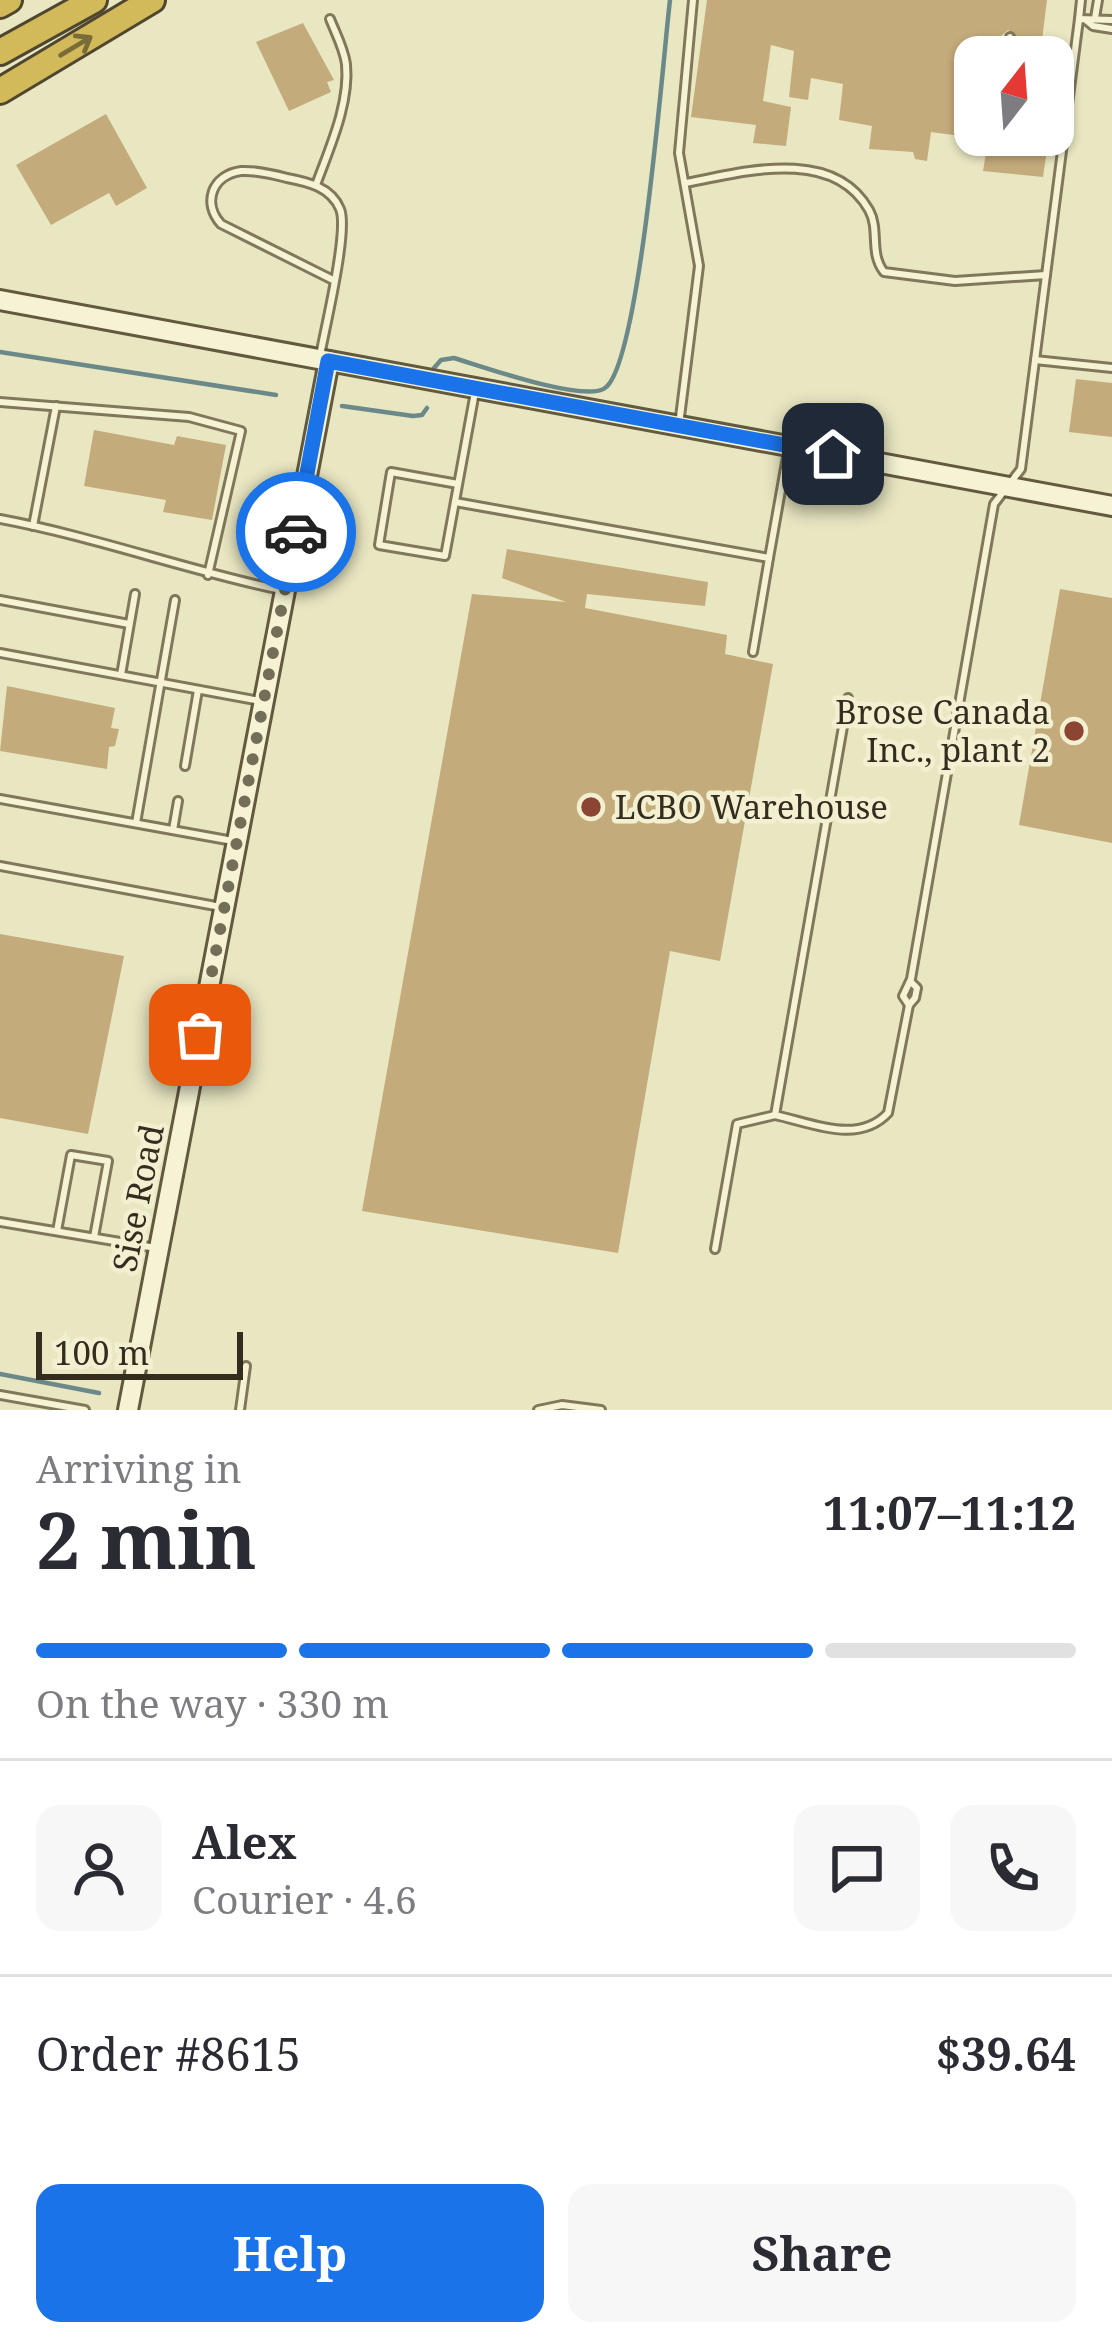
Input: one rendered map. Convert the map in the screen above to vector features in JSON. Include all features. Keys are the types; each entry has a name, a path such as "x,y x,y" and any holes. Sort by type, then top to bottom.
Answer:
{"highway":[{"path":"0,5 9,0"},
{"path":"0,52 94,0"},
{"path":"0,92 152,0"}],"main road":[{"path":"0,300 1112,506"},
{"name":"Sise Road","path":"128,1410 285,590 324,360"}],"lane":[{"path":"678,426 699,266 680,153 693,0"},
{"path":"1081,0 1094,26 1112,24"},
{"path":"1074,69 1087,19 1098,0"},
{"path":"316,185 336,131 347,73 330,19"},
{"path":"715,1250 736,1124 775,1115 860,1131 876,1125 888,1113 908,1005 916,998 917,988 911,982 994,504 1021,469 1061,156"},
{"path":"685,183 777,166 821,174 857,192 873,215 875,260 884,272 955,280 1046,274"},
{"path":"324,360 342,212 324,188 316,185 251,170 232,172 218,181 210,199 211,213 221,224 333,280"},
{"path":"1035,360 1112,368"},
{"path":"458,484 391,472 379,544 445,556 455,502 475,388"},
{"path":"0,401 188,417 241,430 208,574"},
{"path":"34,526 56,406"},
{"path":"753,652 789,446"},
{"path":"455,502 769,558"},
{"path":"0,519 285,590"},
{"path":"121,675 135,594"},
{"path":"0,601 129,624"},
{"path":"136,823 175,601"},
{"path":"0,653 264,701"},
{"path":"185,766 198,689"},
{"path":"775,1115 848,698"},
{"path":"0,799 237,842"},
{"path":"173,830 178,801"},
{"path":"0,866 224,908"},
{"path":"57,1231 71,1155 108,1161 94,1238"},
{"path":"0,1222 159,1249"},
{"path":"240,1410 246,1366"},
{"path":"0,1395 85,1410"},
{"path":"538,1410 562,1405 601,1410"}],"building":[{"path":"707,0 1047,0 1042,36 1016,36 1008,30 1001,36 954,36 954,135 931,132 927,161 915,159 913,152 869,149 872,126 839,120 843,84 811,78 808,100 789,97 794,51 771,45 763,101 791,107 786,146 753,143 756,125 691,117"},
{"path":"303,23 334,80 327,82 331,92 289,111 256,42"},
{"path":"106,114 147,188 116,206 109,193 51,225 16,165"},
{"path":"986,156 1046,156 1043,177 983,171"},
{"path":"1076,379 1112,383 1112,437 1069,432"},
{"path":"94,430 174,445 177,436 226,445 212,520 163,512 166,500 84,486"},
{"name":"LCBO Warehouse","path":"507,549 708,582 705,606 587,594 585,608 727,635 725,654 773,664 720,961 670,951 618,1253 362,1211 472,594 566,602 502,578"},
{"name":"Brose Canada Inc., plant 2","path":"1060,589 1112,598 1112,843 1019,825"},
{"path":"7,686 115,708 111,728 119,729 115,746 109,747 107,769 0,751"},
{"path":"0,934 124,956 88,1134 0,1118"}],"waterway":[{"path":"434,368 441,360 454,358 555,387 605,388 618,367 639,270 670,0"},
{"path":"0,352 276,395"},
{"path":"342,406 413,416 427,408"},
{"path":"0,1374 99,1393"}],"way so far":[{"path":"200,1035 296,532"}],"place":[{"name":"Brose Canada Inc., plant 2","path":"1074,731"},
{"name":"LCBO Warehouse","path":"591,807"}],"route":[{"path":"296,532 328,361 833,454"}]}
